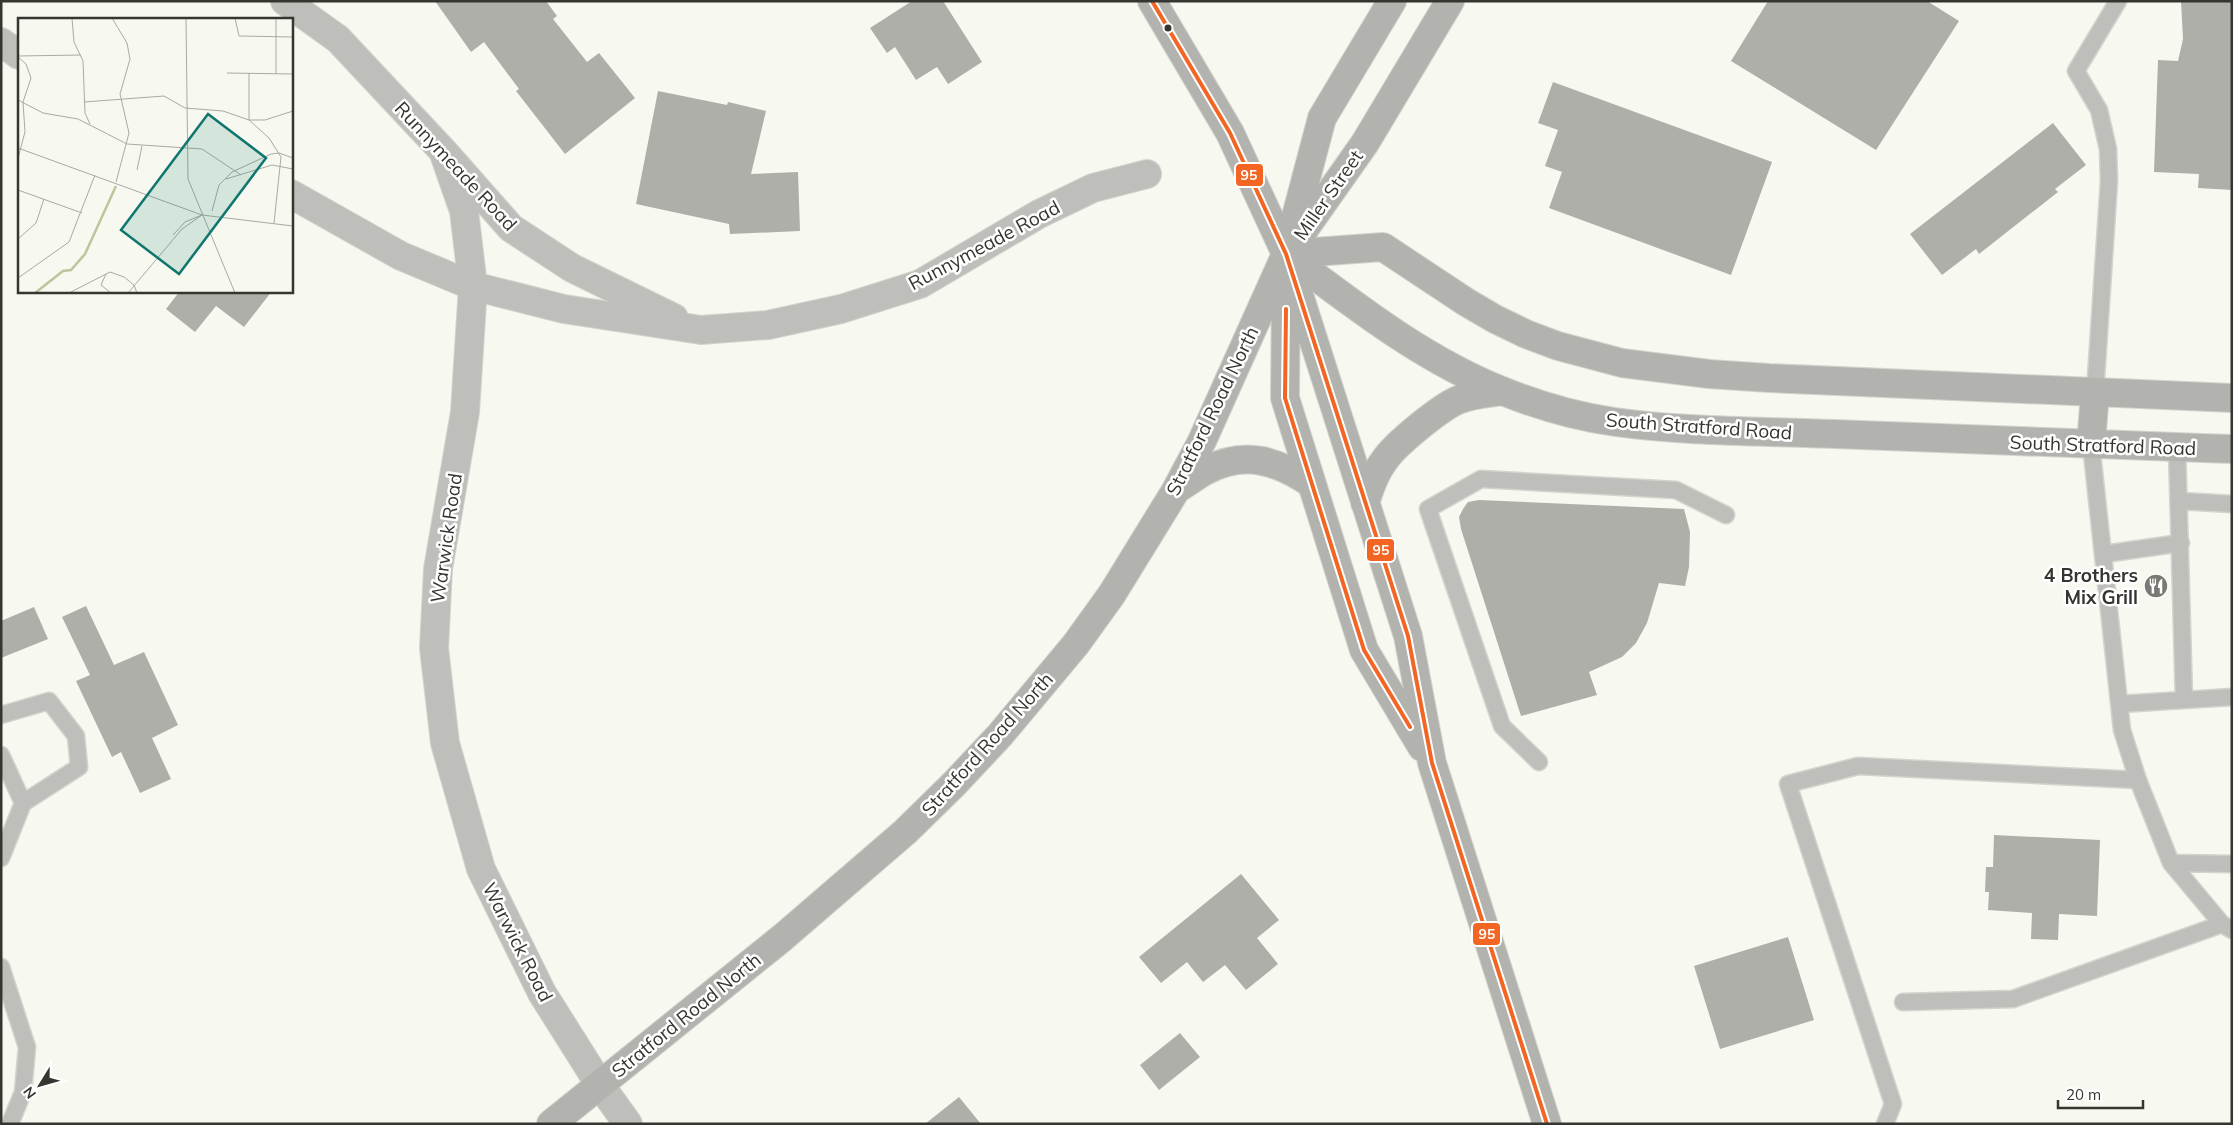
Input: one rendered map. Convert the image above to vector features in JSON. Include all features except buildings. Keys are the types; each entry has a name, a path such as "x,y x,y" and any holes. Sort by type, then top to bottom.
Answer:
{"main road":[{"path":"1152,1 1230,134 1286,254 1408,636 1432,763 1547,1124"},
{"name":"Miller Street","path":"1286,254 1322,118 1392,1"},
{"name":"Miller Street","path":"1286,254 1364,143 1450,1"},
{"path":"1286,254 1383,247 1466,302 1526,334 1558,346 1622,363 1709,374 2232,398"},
{"path":"1286,254 1285,398 1364,650 1432,763"},
{"name":"South Stratford Road","path":"1286,254 1348,300 1434,356 1503,391 1576,414 1613,422 1651,426 2232,450"},
{"name":"Stratford Road North","path":"551,1124 849,882 906,832 1000,735 1076,644 1112,594 1176,490 1202,441 1286,254"},
{"path":"1365,503 1374,477 1384,460 1441,411 1457,401 1473,395 1503,391"},
{"path":"2091,444 2095,392"},
{"path":"1176,490 1207,470 1230,462 1252,459 1275,463 1294,471 1312,484"}],"street":[{"name":"Runnymeade Road","path":"285,1 338,38 443,151 511,228 572,268 701,330"},
{"path":"1,42 18,54"},
{"name":"Warwick Road","path":"443,151 464,211 473,286 465,412 438,569 434,648 445,742 481,869 542,993 600,1085 628,1124"},
{"name":"Runnymeade Road","path":"292,195 401,256 473,286 564,309 701,330 777,323 841,309 920,284 1038,214 1093,188 1148,174"}],"lane":[{"path":"2095,392 2108,181 2108,149 2099,110 2076,71 2118,1"},
{"path":"1902,1002 2012,999 2227,927 2171,863 2138,780 2122,730 2091,444"},
{"path":"2178,448 2184,700"},
{"path":"1539,762 1502,726 1428,509 1481,479 1676,490 1726,515"},
{"path":"2180,501 2232,504"},
{"path":"2104,554 2181,543"},
{"path":"2120,704 2232,696"},
{"path":"1,715 49,701 76,736 79,767 23,803 1,858"},
{"path":"1,756 23,803"},
{"path":"1885,1124 1893,1104 1788,784 1858,766 2138,780"},
{"path":"2171,863 2232,864"},
{"path":"1,968 27,1047 24,1092 10,1124"}],"transit line":[{"name":"95","path":"1152,1 1230,133 1286,254 1408,636 1432,763 1547,1124"},
{"name":"95","path":"1286,309 1285,398 1364,650 1410,727"}],"place":[{"name":"4 Brothers Mix Grill","path":"2156,586"}]}
